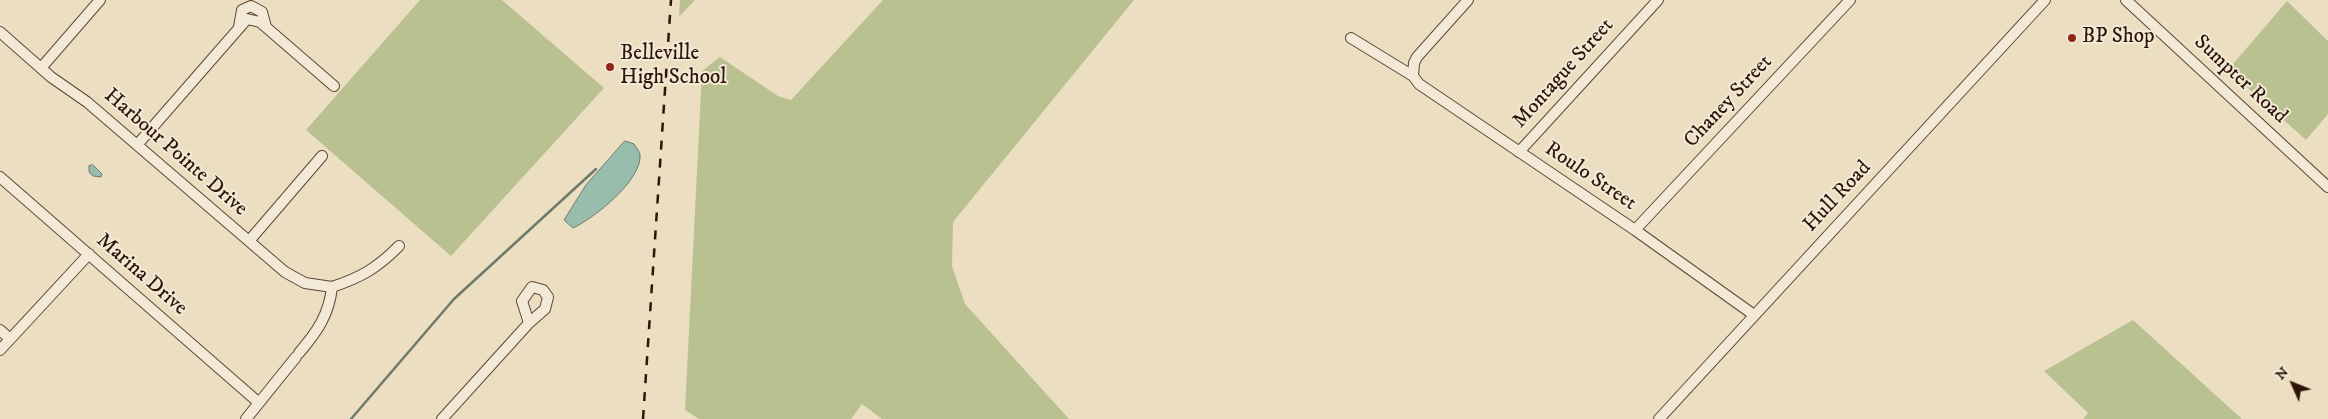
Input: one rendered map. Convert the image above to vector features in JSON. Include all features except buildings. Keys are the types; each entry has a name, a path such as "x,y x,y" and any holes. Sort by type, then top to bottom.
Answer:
{"street":[{"path":"41,68 100,0"},
{"path":"1413,71 1417,57 1468,0"},
{"name":"Montague Street","path":"1519,152 1658,0"},
{"name":"Chaney Street","path":"1635,230 1850,0"},
{"name":"Hull Road","path":"1659,419 2045,0"},
{"name":"Sumpter Road","path":"2126,0 2328,187"},
{"path":"137,145 247,19 257,20 334,86"},
{"name":"Harbour Pointe Drive","path":"0,32 41,68 87,102 280,268 296,279 332,287"},
{"name":"Roulo Street","path":"1352,38 1413,71 1420,84 1635,230 1754,315"},
{"path":"249,241 322,156"},
{"name":"Marina Drive","path":"0,176 258,402"},
{"path":"246,419 321,325 327,313 332,287 371,271 399,246"},
{"path":"0,350 88,254"},
{"path":"442,419 529,323"},
{"path":"0,330 10,339"}],"shaded area":[{"path":"420,0 502,0 604,88 451,256 306,130"},
{"path":"680,0 695,0 679,17"},
{"path":"883,0 1134,0 953,222 952,266 965,304 1069,419 882,419 862,404 851,419 699,419 685,410 702,71 720,57 778,96 791,100"},
{"path":"2287,1 2328,41 2328,114 2306,140 2228,70"},
{"path":"625,141 634,144 640,154 639,164 634,175 604,207 573,228 564,220 586,185"},
{"path":"93,165 102,174 101,177 93,176 89,172 89,166"},
{"path":"2133,320 2242,419 2083,419 2088,413 2044,371"}],"waterway":[{"path":"351,419 454,299 596,169"}],"railway":[{"path":"643,419 671,0"}],"place":[{"name":"BP Shop","path":"2072,38"},
{"name":"Belleville High School","path":"610,67"}]}
